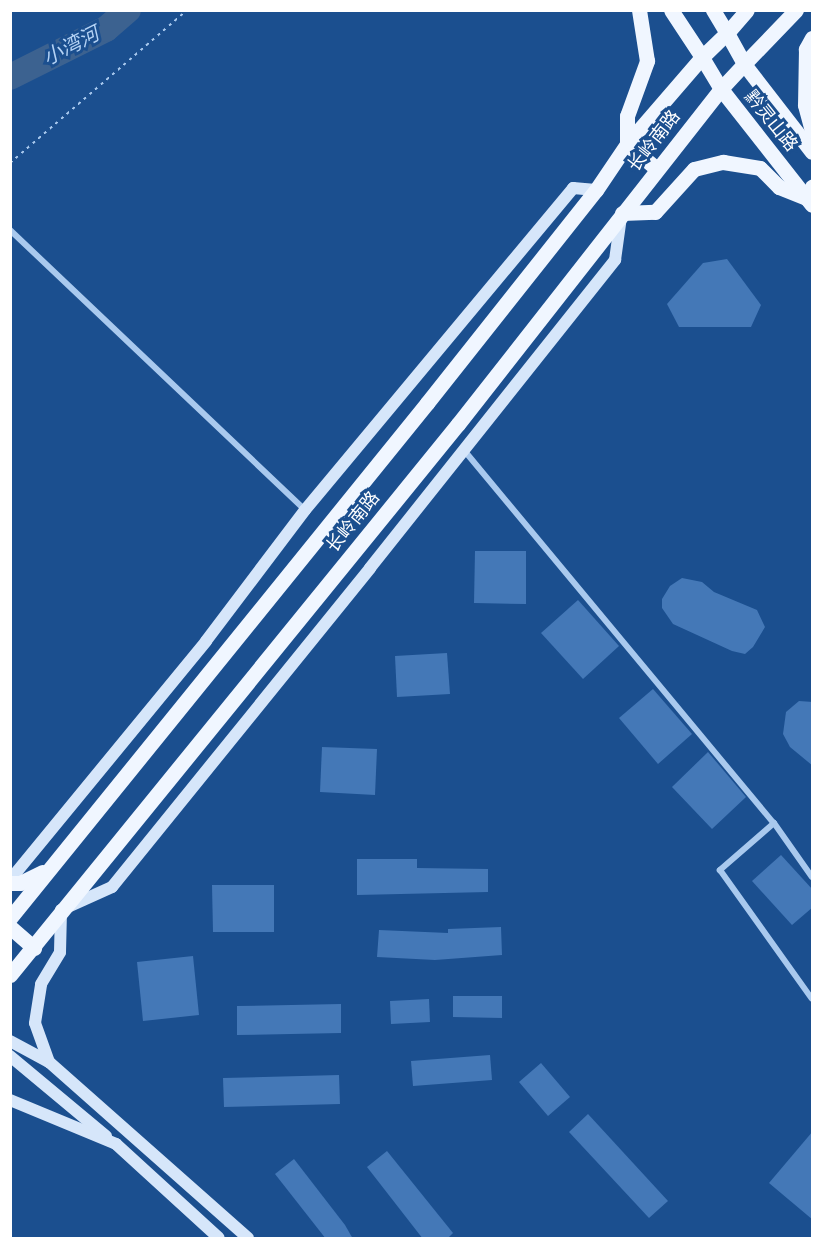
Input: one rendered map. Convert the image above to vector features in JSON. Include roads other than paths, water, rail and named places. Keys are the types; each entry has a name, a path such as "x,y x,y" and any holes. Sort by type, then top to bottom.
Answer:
{"main road":[{"path":"639,10 647,61 627,116 627,144 657,169"},
{"path":"671,10 702,57"},
{"path":"713,10 727,33 747,10"},
{"path":"744,64 796,10"},
{"name":"长岭南路","path":"10,918 596,190 627,144 702,57 727,33"},
{"name":"黔灵山路","path":"727,33 744,64 813,152"},
{"path":"813,38 806,49 805,105 813,131"},
{"name":"黔灵山路","path":"702,57 720,89 811,197"},
{"name":"长岭南路","path":"10,975 458,424 720,89 744,64"},
{"path":"49,1062 35,1023 41,984 60,952 61,910 112,887 615,260 622,213 655,212 694,169 723,162 760,168 779,187 811,197"},
{"path":"48,870 20,883 10,881 212,633 305,510 573,188 596,190"},
{"path":"10,927 34,948"},
{"path":"10,1041 49,1062 248,1239"},
{"path":"10,1056 116,1144 219,1239"},
{"path":"10,1100 116,1144"}],"street":[{"path":"10,230 305,510"},
{"path":"463,449 774,823 813,877"},
{"path":"774,823 720,870 813,999"}],"waterway":[{"name":"小湾河","path":"10,77 106,29 128,10"}]}
